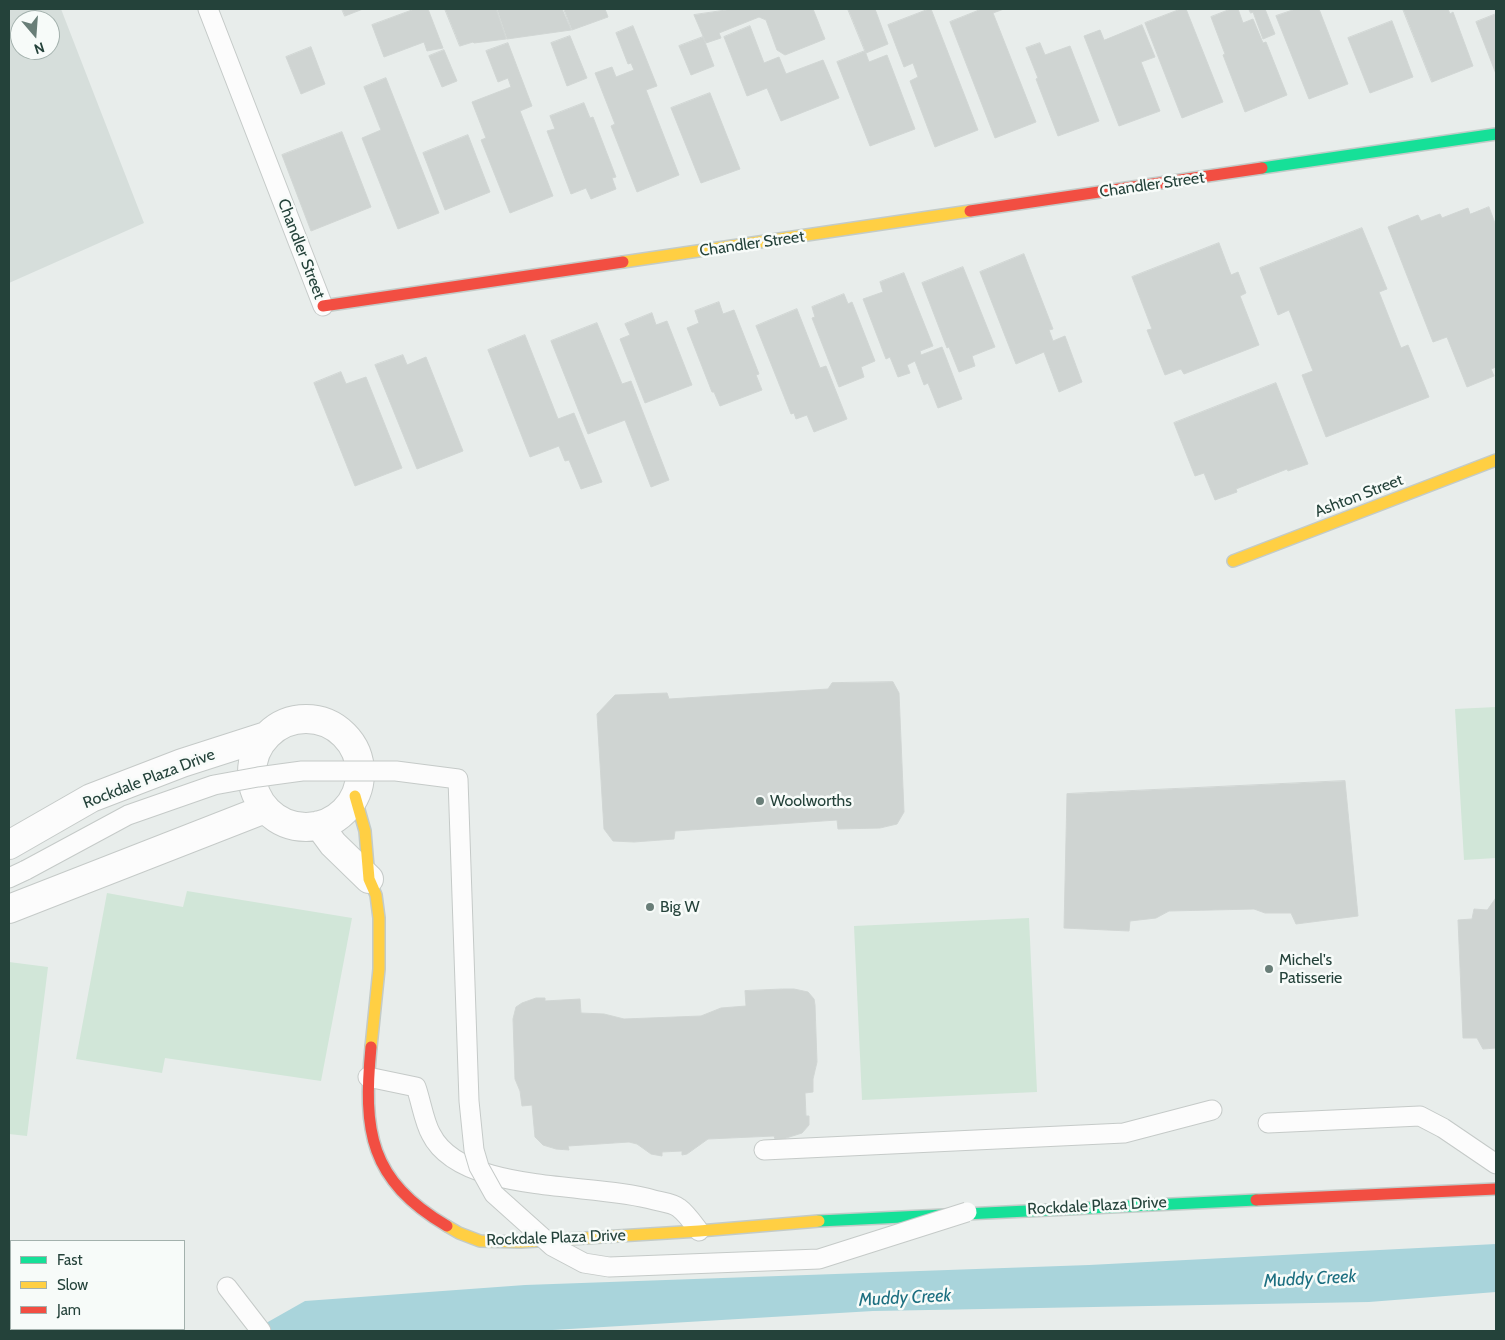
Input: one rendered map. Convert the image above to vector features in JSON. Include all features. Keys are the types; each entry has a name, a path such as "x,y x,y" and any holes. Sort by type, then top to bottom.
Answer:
{"street":[{"name":"Chandler Street","path":"323,306 1496,134"},
{"name":"Ashton Street","path":"1232,561 1496,460"},
{"path":"297,720 315,720 331,725 346,736 356,750 360,765 360,781 355,796 346,809 334,819 319,825 304,827 290,824 277,818 265,808 257,795 253,780 253,765 258,749 266,736 280,725 297,720"},
{"name":"Rockdale Plaza Drive","path":"9,845 92,798 182,763 266,736"},
{"name":"Rockdale Plaza Drive","path":"355,796 365,831 369,879 376,895 379,918 379,961 368,1077 368,1114 372,1140 383,1166 397,1186 416,1204 437,1220 459,1233 480,1241 520,1242 853,1218 967,1212 1496,1189"},
{"path":"9,909 265,808"},
{"name":"Rockdale Plaza Drive","path":"319,825 333,844 369,879"}],"lane":[{"name":"Chandler Street","path":"208,9 323,306"},
{"path":"9,878 128,815 214,785 258,776 302,771 396,771 458,779 469,1101 474,1150 479,1167 494,1194 552,1246 584,1263 609,1268 819,1259 967,1212"},
{"path":"368,1077 416,1087 431,1134 445,1153 463,1165 503,1179 641,1196 678,1207 699,1230"},
{"path":"764,1150 1092,1136 1124,1133 1212,1110"},
{"path":"1268,1124 1420,1116 1443,1128 1496,1164"},
{"path":"227,1287 261,1331"}],"shaded area":[{"path":"9,9 61,9 144,223 9,283"}],"green space":[{"path":"1496,707 1496,858 1464,860 1455,709"},
{"path":"187,891 352,918 321,1081 165,1058 162,1073 76,1059 107,893 183,907"},
{"path":"1029,918 1037,1092 862,1100 854,926"},
{"path":"9,962 48,967 27,1136 9,1134"}],"water":[{"name":"Muddy Creek","path":"1496,1244 1496,1292 1369,1302 873,1311 536,1331 252,1331 305,1301 525,1285 1089,1265"}],"building":[{"path":"342,9 363,9 345,16"},
{"path":"415,9 428,9 443,48 427,51 424,42 384,57 372,25"},
{"path":"445,9 496,9 506,39 473,42 460,46"},
{"path":"497,9 562,9 571,30 507,39"},
{"path":"564,9 605,9 608,17 572,30"},
{"path":"733,9 813,9 825,39 785,55 777,50 766,20 759,17 719,33 721,38 706,43 694,15"},
{"path":"848,9 875,9 888,44 866,53"},
{"path":"931,9 978,130 935,147 910,81 918,77 913,63 904,67 888,25"},
{"path":"982,9 1004,9 993,13 1036,122 995,138 950,22"},
{"path":"1181,9 1186,9 1223,102 1182,118 1145,23"},
{"path":"1231,9 1238,9 1243,23 1253,19 1263,43 1266,42 1287,95 1245,112 1223,55 1225,54 1211,17"},
{"path":"1249,9 1265,9 1275,34 1263,39 1253,12 1251,13"},
{"path":"1296,9 1319,9 1348,84 1309,99 1276,16"},
{"path":"1403,9 1448,9 1450,14 1453,12 1473,66 1432,82"},
{"path":"1496,14 1496,74 1476,22"},
{"path":"1392,21 1413,77 1370,93 1348,38"},
{"path":"1142,25 1155,57 1141,62 1160,111 1119,126 1084,36 1100,30 1104,40"},
{"path":"633,26 657,86 646,90 679,175 637,192 611,126 615,124 595,73 612,67 616,77 634,70 631,63 628,64 616,33"},
{"path":"750,26 764,63 779,57 786,74 823,60 839,98 781,121 767,88 747,96 724,37"},
{"path":"570,36 587,78 567,86 551,43"},
{"path":"703,37 714,66 691,75 679,46"},
{"path":"508,43 532,106 520,111 553,196 510,213 481,140 486,138 472,102 511,87 508,78 498,82 486,51"},
{"path":"1040,43 1045,55 1070,46 1099,121 1058,136 1026,48"},
{"path":"311,47 325,84 301,94 286,57"},
{"path":"444,50 457,81 442,87 429,56"},
{"path":"865,51 869,62 887,55 915,129 870,146 837,62"},
{"path":"386,78 439,213 398,229 362,138 381,130 364,87"},
{"path":"710,93 740,169 701,183 671,108"},
{"path":"584,103 590,118 593,117 616,177 612,178 616,189 591,199 586,188 571,194 547,131 555,129 550,116"},
{"path":"342,132 371,207 311,231 282,155"},
{"path":"468,135 490,192 445,210 423,153"},
{"path":"1489,207 1496,226 1496,367 1491,369 1494,376 1467,387 1447,337 1433,342 1388,227 1418,215 1421,221 1440,214 1442,218 1468,208 1470,214"},
{"path":"1362,228 1387,289 1379,292 1401,348 1408,345 1429,397 1326,437 1302,375 1313,371 1289,310 1278,315 1260,268"},
{"path":"1219,243 1231,275 1238,272 1246,293 1240,296 1259,345 1184,374 1181,369 1165,375 1147,330 1152,329 1132,277"},
{"path":"1024,254 1053,329 1049,330 1053,341 1065,336 1082,382 1059,392 1044,352 1016,364 980,272"},
{"path":"963,267 995,347 972,356 975,366 959,372 949,347 947,348 922,283"},
{"path":"904,273 933,346 920,351 921,355 942,347 962,399 938,408 928,383 924,385 915,361 907,365 910,373 898,377 890,357 886,359 863,299 883,292 880,282"},
{"path":"844,294 848,304 852,302 875,361 861,367 864,377 839,387 812,318 815,317 812,307"},
{"path":"719,302 723,314 734,310 759,374 756,375 762,390 720,406 714,392 712,392 687,328 699,323 695,311"},
{"path":"797,309 820,368 826,366 847,419 814,432 807,415 796,419 794,413 791,414 756,326"},
{"path":"652,313 656,325 667,321 692,385 645,403 620,339 630,335 625,324"},
{"path":"597,323 622,384 631,381 669,480 651,487 625,420 588,434 551,341"},
{"path":"525,335 558,419 574,413 602,482 581,489 569,460 565,461 559,446 530,457 488,350"},
{"path":"403,355 407,365 426,357 463,451 417,469 375,365"},
{"path":"341,372 346,384 366,377 402,468 355,486 314,383"},
{"path":"1276,383 1308,464 1288,471 1287,469 1236,489 1237,492 1215,500 1204,473 1195,476 1174,423"},
{"path":"893,682 899,693 904,812 897,824 880,828 838,829 837,820 675,831 674,839 634,842 613,841 604,829 597,714 615,695 667,693 669,699 828,689 832,683"},
{"path":"1345,781 1358,916 1296,924 1291,913 1265,913 1254,909 1169,911 1156,918 1130,921 1129,931 1064,928 1067,794"},
{"path":"1496,898 1496,1048 1483,1049 1477,1038 1463,1038 1458,920 1472,919 1474,909 1487,910"},
{"path":"783,989 808,992 814,999 815,1005 817,1062 813,1079 813,1092 805,1093 806,1116 809,1116 809,1125 802,1133 783,1139 775,1139 774,1136 708,1139 687,1154 682,1155 682,1151 662,1152 662,1156 651,1154 637,1144 629,1142 568,1146 569,1150 543,1145 535,1137 532,1105 522,1106 520,1091 515,1079 513,1019 516,1007 522,1003 536,998 545,998 545,1001 580,999 581,1013 604,1014 624,1019 701,1016 721,1008 746,1006 745,991"}],"traffic: fast":[{"path":"1262,168 1496,134"},
{"path":"819,1221 1256,1200"}],"traffic: slow":[{"path":"623,262 970,211"},
{"path":"1233,561 1496,460"},
{"path":"355,796 365,831 369,879 376,895 379,918 379,969 371,1047"},
{"path":"447,1226 480,1241 521,1242 699,1231 819,1221"}],"traffic: jam":[{"path":"970,211 1262,168"},
{"path":"323,306 623,262"},
{"path":"371,1047 369,1104 371,1128 377,1151 387,1171 401,1190 421,1209 447,1226"},
{"path":"1256,1200 1496,1189"}],"place":[{"name":"Woolworths","path":"760,801"},
{"name":"Big W","path":"650,907"},
{"name":"Michel's Patisserie","path":"1269,969"}]}
